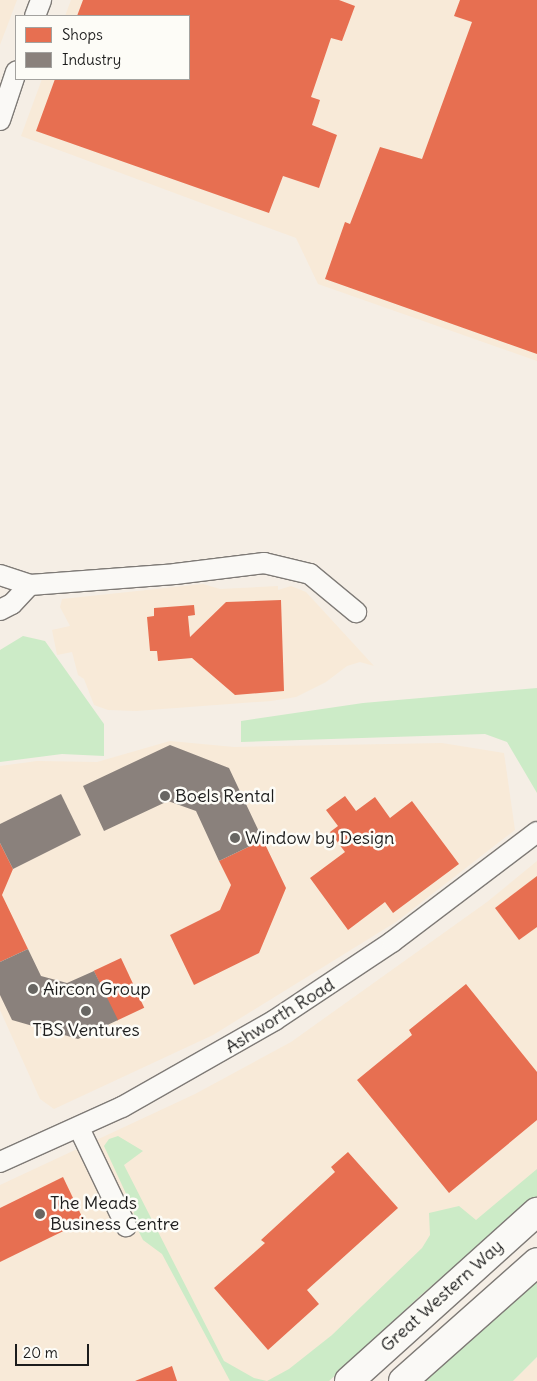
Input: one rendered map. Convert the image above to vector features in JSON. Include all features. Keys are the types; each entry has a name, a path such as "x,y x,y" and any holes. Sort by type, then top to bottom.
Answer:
{"main road":[{"name":"Great Western Way","path":"349,1381 537,1212"},
{"name":"Great Western Way","path":"403,1381 537,1262"}],"street":[{"path":"35,15 41,0"},
{"path":"0,120 15,75"},
{"path":"0,575 30,585 175,574 264,563 310,574 356,612"},
{"path":"0,610 12,604 30,585"},
{"name":"Ashworth Road","path":"0,1162 79,1128 199,1064 328,986 392,942 537,832"},
{"path":"79,1128 126,1226"}],"shaded area":[{"path":"0,0 17,0 0,45"},
{"path":"71,0 537,0 537,361 318,284 296,238 21,136 42,80 190,80 190,15 65,15"},
{"path":"203,584 220,589 278,586 278,590 291,586 306,592 374,666 360,662 347,666 326,682 296,697 271,701 136,711 108,710 94,705 84,679 78,675 72,652 57,655 52,630 70,626 60,607 62,599"},
{"path":"170,741 234,747 442,743 504,753 515,830 396,922 213,1035 54,1109 40,1099 0,1010 0,766 37,761 97,762"},
{"path":"537,861 537,1196 421,1295 329,1381 0,1381 0,1185 195,1094 291,1042 487,902"},
{"path":"537,1357 537,1381 513,1381"}],"green space":[{"path":"23,636 45,641 104,724 104,756 62,754 0,762 0,650"},
{"path":"537,688 537,793 507,742 485,734 241,742 241,721 363,703"},
{"path":"118,1136 143,1151 124,1165 224,1361 254,1378 267,1381 230,1381 162,1254 143,1240 133,1220 134,1211 104,1146 109,1139"},
{"path":"537,1169 537,1196 421,1295 329,1381 267,1381 289,1369 332,1335 422,1248 430,1235 429,1213 459,1206 476,1220"},
{"path":"537,1279 537,1357 513,1381 422,1381"}],"building: Shops":[{"path":"83,0 339,0 355,6 342,41 331,38 311,97 320,100 312,125 337,135 319,188 283,176 269,213 36,131 55,80 190,80 190,15 77,15"},
{"path":"460,0 537,0 537,354 325,279 345,222 350,224 380,147 422,159 472,22 454,16"},
{"path":"281,600 284,691 235,695 192,658 158,661 157,651 150,651 147,617 154,616 154,608 194,605 195,615 188,616 190,637 226,602"},
{"path":"345,796 356,811 375,797 390,818 412,801 459,864 393,913 385,902 348,930 310,878 345,852 330,832 338,826 326,810"},
{"path":"263,840 286,888 259,953 194,985 170,935 220,910 231,885 219,861"},
{"path":"0,843 13,869 2,895 28,949 0,962"},
{"path":"537,876 537,927 519,940 495,908"},
{"path":"121,958 144,1008 117,1021 94,971"},
{"path":"466,984 537,1072 537,1120 449,1193 357,1080 412,1035 409,1030"},
{"path":"348,1152 398,1208 307,1290 319,1304 268,1350 214,1288 265,1243 261,1240 335,1172 331,1167"},
{"name":"The Meads Business Centre","path":"63,1177 84,1221 0,1262 0,1208"},
{"path":"172,1366 177,1381 135,1381"}],"building: Industry":[{"name":"Boels Rental","path":"170,745 229,768 263,840 219,861 196,811 168,801 104,831 83,786"},
{"path":"61,794 81,835 13,869 0,843 0,824"},
{"path":"28,949 41,976 67,983 94,971 118,1020 78,1039 12,1020 0,995 0,962"}],"place":[{"name":"Boels Rental","path":"165,796"},
{"name":"Window by Design","path":"235,838"},
{"name":"Aircon Group","path":"33,989"},
{"name":"TBS Ventures","path":"86,1011"},
{"name":"The Meads Business Centre","path":"40,1214"}]}
